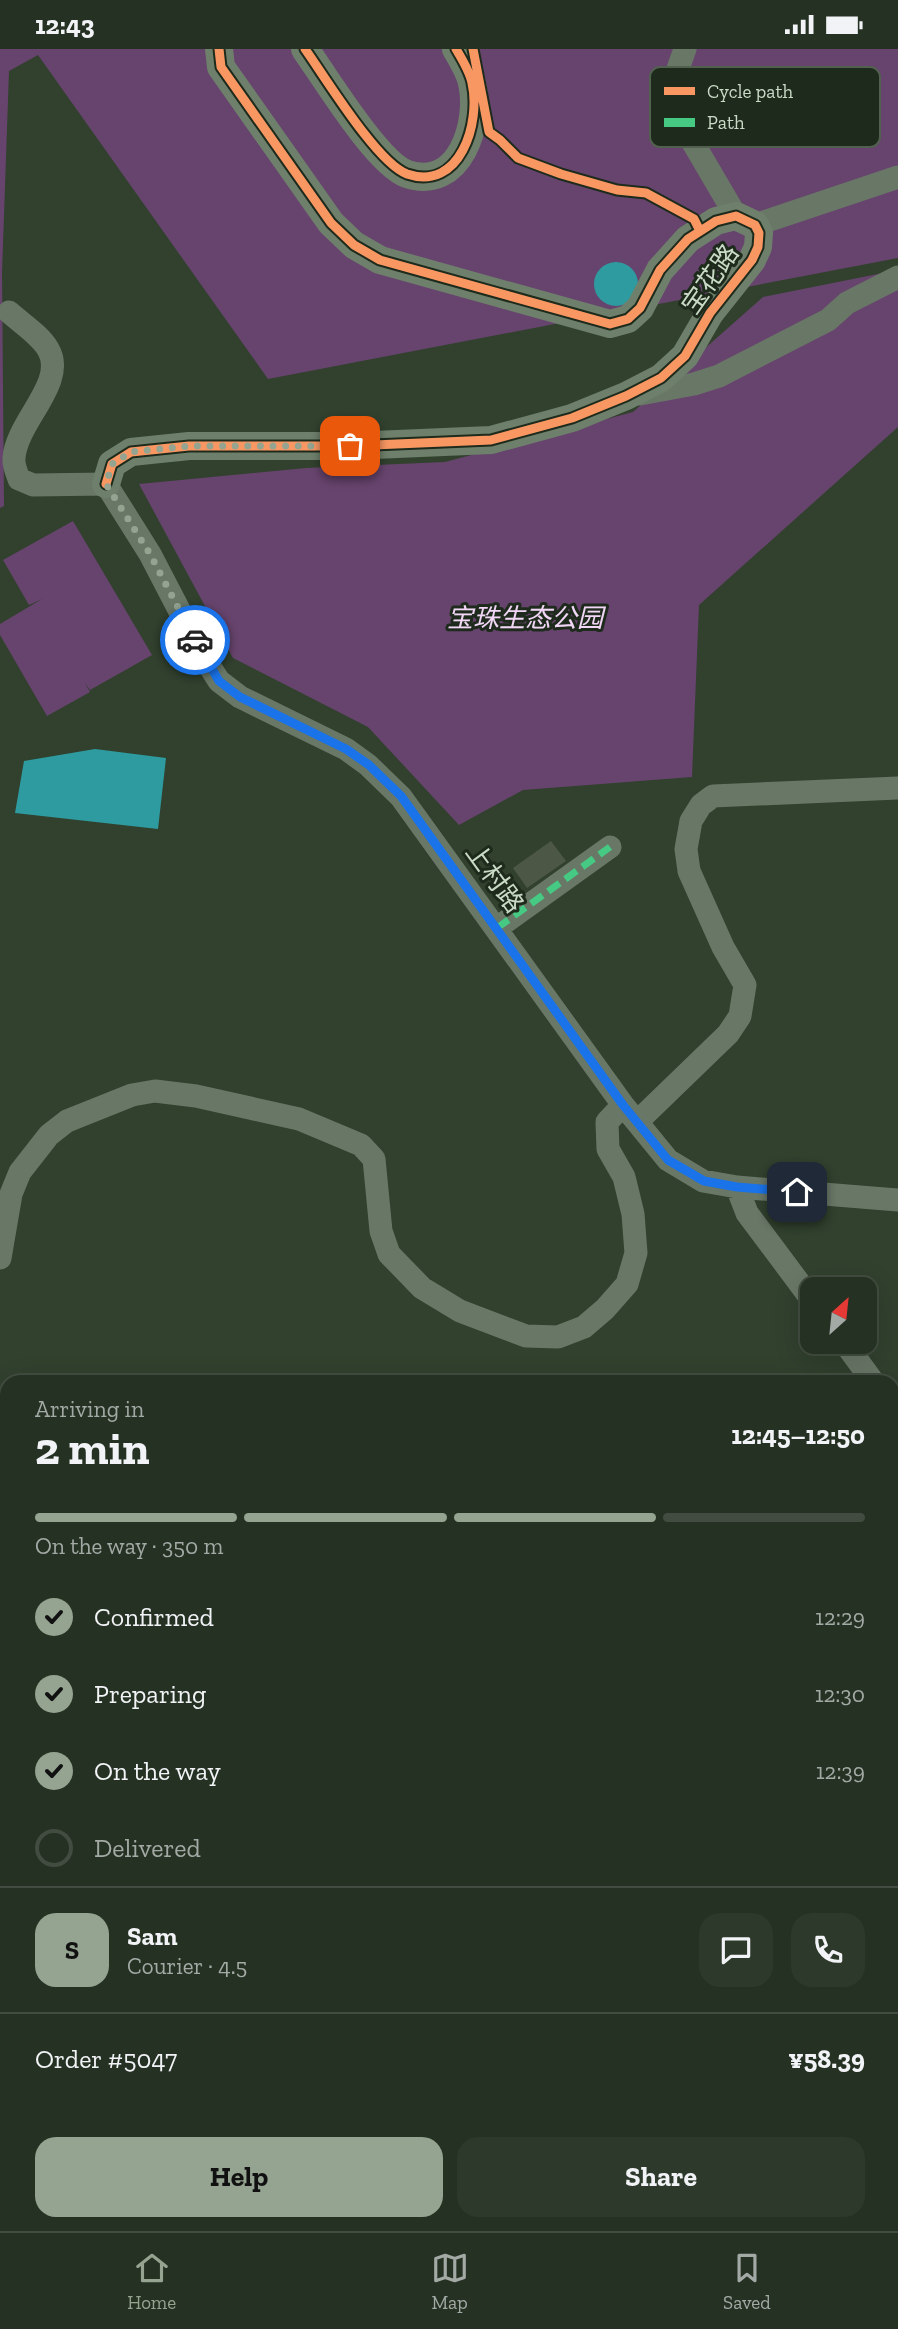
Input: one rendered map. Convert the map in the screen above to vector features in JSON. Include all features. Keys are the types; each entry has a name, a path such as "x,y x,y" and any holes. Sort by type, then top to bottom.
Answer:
{"main road":[{"name":"宝花路","path":"106,484 112,464 131,452 189,446 350,446 491,440 572,418 661,378 684,356 710,313 752,260 758,247 759,233 745,221 716,221 688,239 660,269 640,308 628,319 610,324 380,260 354,245 331,223 222,67 219,49"},
{"path":"305,49 376,148 406,173 421,176 436,174 458,159 466,146 471,129 474,107 472,82 456,49"}],"street":[{"path":"679,67 685,49"},
{"path":"697,147 745,221 898,177"},
{"path":"626,396 694,384 719,376 828,320 847,303 898,277"},
{"path":"9,312 47,347 54,361 52,378 16,444 13,462 19,479 33,485 106,484"},
{"name":"上村路","path":"106,484 150,554 203,656 219,681 240,697 346,749 369,765 401,796 630,1113 668,1160 704,1181 737,1187 898,1200"},
{"path":"0,1258 11,1194 20,1172 49,1135 67,1121 132,1095 155,1091 182,1094 255,1107 299,1119 361,1145 374,1159 381,1231 389,1254 422,1288 460,1311 526,1336 558,1337 584,1327 605,1309 627,1284 636,1253 633,1214 624,1177 608,1149 607,1122 630,1113 728,1034 740,1016 745,985 723,947 689,871 686,849 691,821 701,805 713,796 898,788"},
{"path":"497,928 610,847"},
{"path":"737,1187 747,1213 800,1284"},
{"path":"854,1355 868,1375"}],"green space":[{"path":"0,49 898,49 898,258 268,379 38,55 9,71 2,273 4,506 0,508"},
{"name":"宝珠生态公园","path":"898,270 898,427 699,605 692,777 523,790 459,825 368,727 233,658 139,484 306,468 445,462 633,412 763,297"},
{"path":"73,521 152,655 90,690 85,683 90,692 47,716 0,635 0,624 42,599 29,605 3,560"}],"water":[{"path":"616,262 631,269 638,284 631,299 616,306 601,299 594,284 601,269"},
{"path":"95,749 166,758 158,829 15,813 24,761"}],"building":[{"path":"551,841 566,861 527,888 513,868"}],"marked path":[{"path":"497,928 610,847"}],"cycle path":[{"path":"106,484 112,464 131,452 189,446 350,446 491,440 572,418 661,378 685,356 710,313 752,260 758,247 759,233 755,225 736,216 716,221 688,239 660,270 640,308 628,319 610,324 380,260 354,245 331,223 221,67 219,49"},
{"path":"305,49 352,118 381,154 407,174 425,177 441,173 453,164 463,150 469,134 473,117 472,83 456,49"},
{"path":"473,49 489,132 518,158 617,190 646,193 694,219 700,231"}],"way so far":[{"path":"195,640 150,554 106,484 112,464 131,452 189,446 350,446"}],"route":[{"path":"195,640 219,681 240,697 346,749 369,765 401,796 623,1105 668,1160 704,1181 797,1192"}]}
